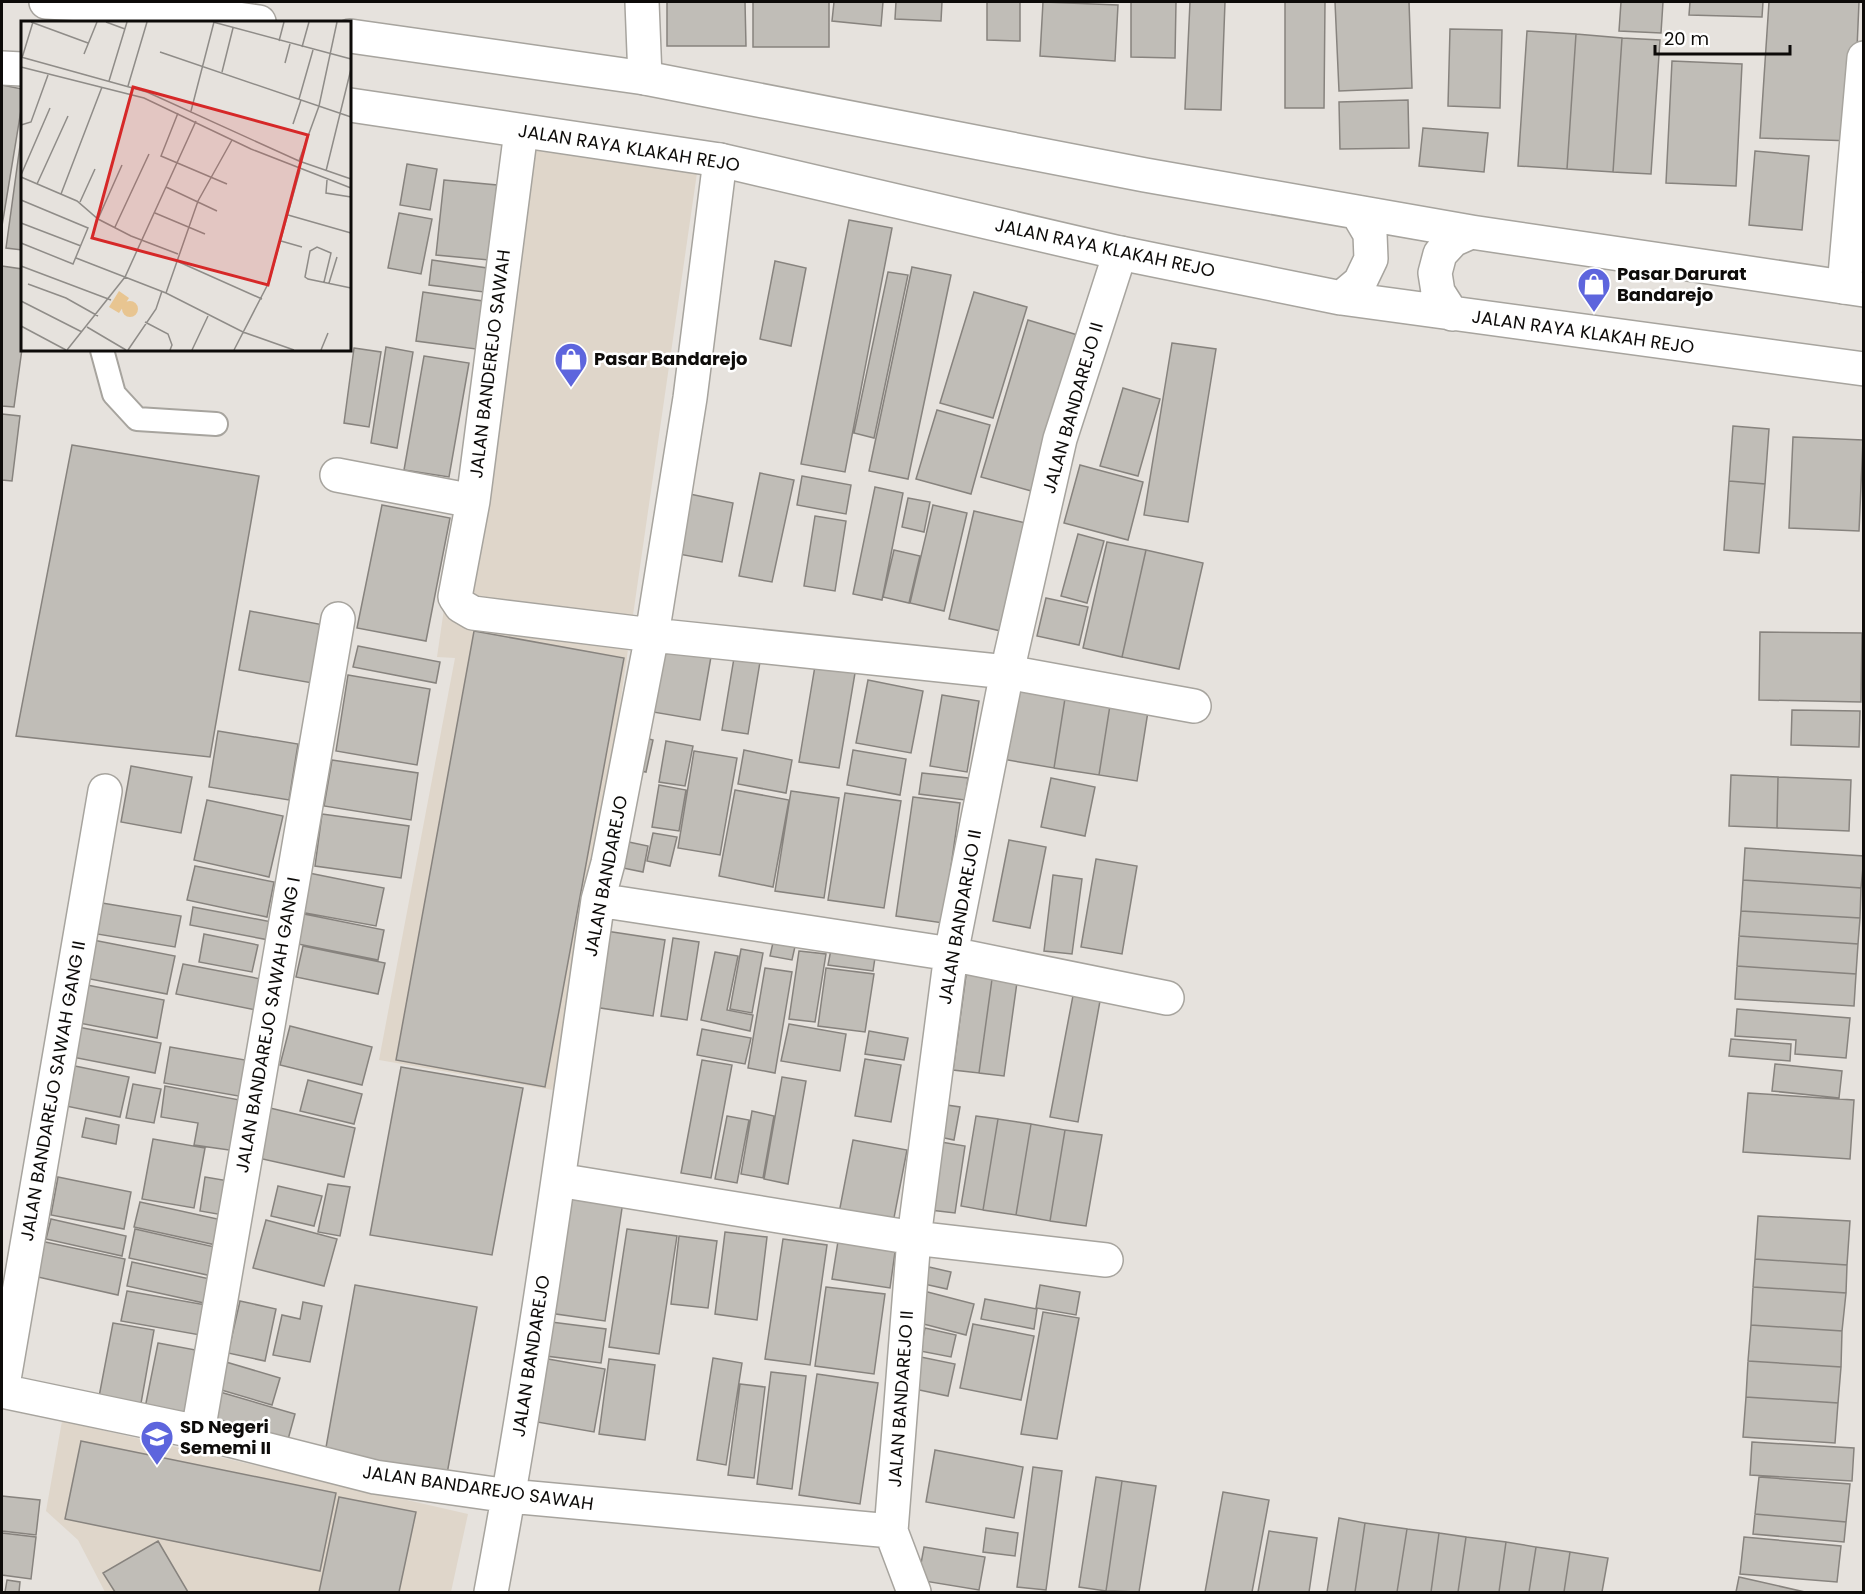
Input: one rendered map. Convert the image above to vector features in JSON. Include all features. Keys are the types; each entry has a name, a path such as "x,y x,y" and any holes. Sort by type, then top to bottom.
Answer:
{"street":[{"path":"46,2 159,8 252,21"},
{"path":"642,2 645,78"},
{"path":"351,36 645,78 1145,175 1357,212 1472,232 1854,289 1863,58"},
{"path":"2,68 21,69"},
{"name":"JALAN RAYA KLAKAH REJO","path":"351,105 720,160 1120,253 1341,298 1863,369"},
{"name":"JALAN BANDEREJO SAWAH","path":"520,131 473,501 455,597 461,606 473,613 652,635"},
{"name":"JALAN BANDAREJO","path":"491,1593 509,1496 558,1180 598,900 608,863 652,635 690,398 720,160"},
{"path":"1341,298 1360,282 1371,259 1370,234 1357,212"},
{"path":"1452,314 1438,292 1435,273 1440,254 1454,240 1472,232"},
{"name":"JALAN BANDAREJO II","path":"914,1593 891,1531 914,1238 951,954 1007,672 1060,439 1120,253"},
{"path":"337,475 473,501"},
{"name":"JALAN BANDAREJO SAWAH GANG I","path":"198,1432 338,619"},
{"path":"652,635 1007,672 1194,706"},
{"name":"JALAN BANDAREJO SAWAH GANG II","path":"2,1391 105,791"},
{"path":"598,900 951,954 1167,998"},
{"path":"558,1180 914,1238 1106,1260"},
{"name":"JALAN BANDAREJO SAWAH","path":"2,1391 198,1432 375,1477 509,1496 891,1531"}],"lane":[{"path":"102,351 114,394 137,419 216,424"}],"shaded area":[{"name":"Pasar Bandarejo","path":"512,141 699,159 564,1092 379,1060 455,658 437,657"},
{"name":"SD Negeri Sememi II","path":"62,1421 468,1514 451,1592 105,1592 78,1540 46,1511"}],"building":[{"path":"667,2 745,2 746,46 667,46"},
{"path":"753,2 829,2 829,47 753,47"},
{"path":"834,2 883,2 881,26 832,21"},
{"path":"896,2 942,2 941,21 895,19"},
{"path":"987,2 1020,2 1020,41 987,40"},
{"path":"1043,2 1118,5 1115,61 1040,56"},
{"path":"1131,2 1176,2 1175,58 1131,57"},
{"path":"1190,2 1225,2 1221,110 1185,109"},
{"path":"1285,2 1325,2 1324,108 1285,108"},
{"path":"1335,2 1409,2 1412,88 1339,91"},
{"path":"1621,2 1663,2 1661,33 1619,31"},
{"path":"1690,2 1763,2 1762,17 1689,15"},
{"path":"1769,2 1859,2 1853,141 1760,138"},
{"path":"1450,29 1502,30 1500,108 1448,106"},
{"path":"1527,31 1576,34 1567,169 1518,166"},
{"path":"1576,34 1622,38 1613,172 1567,169"},
{"path":"1622,38 1660,40 1651,174 1613,172"},
{"path":"1672,61 1742,64 1736,186 1666,183"},
{"path":"2,85 21,89 21,110 2,226"},
{"path":"1408,100 1409,148 1340,149 1339,102"},
{"path":"1423,128 1488,133 1484,172 1419,166"},
{"path":"21,138 21,250 6,248"},
{"path":"1755,151 1809,156 1802,230 1749,225"},
{"path":"407,164 437,169 430,210 400,205"},
{"path":"444,180 497,185 489,260 436,255"},
{"path":"399,213 432,219 421,274 388,268"},
{"path":"849,220 892,228 845,472 801,464"},
{"path":"432,260 487,268 484,292 429,285"},
{"path":"775,261 806,268 791,346 760,339"},
{"path":"2,266 21,269 22,351 14,407 2,406"},
{"path":"912,267 951,275 908,479 869,471"},
{"path":"888,272 908,275 874,438 854,433"},
{"path":"423,292 483,301 476,349 416,341"},
{"path":"974,292 1027,307 993,418 940,403"},
{"path":"1028,320 1081,336 1035,492 981,477"},
{"path":"1172,343 1216,349 1188,522 1144,515"},
{"path":"386,347 413,352 397,448 371,443"},
{"path":"354,348 381,352 369,427 344,423"},
{"path":"424,356 469,363 449,477 404,470"},
{"path":"1123,388 1160,399 1138,476 1100,466"},
{"path":"937,410 990,425 971,494 916,479"},
{"path":"2,414 20,416 12,481 2,480"},
{"path":"1733,426 1769,429 1765,484 1729,481"},
{"path":"1793,437 1863,440 1859,531 1789,528"},
{"path":"72,445 259,476 210,757 16,736"},
{"path":"1080,465 1143,482 1128,540 1064,523"},
{"path":"760,473 794,480 772,582 739,576"},
{"path":"802,476 851,485 846,514 797,505"},
{"path":"1729,481 1765,484 1759,553 1724,550"},
{"path":"875,487 903,493 882,600 853,594"},
{"path":"685,493 733,503 722,562 673,553"},
{"path":"908,498 930,502 924,532 902,527"},
{"path":"382,505 450,518 426,641 357,628"},
{"path":"933,505 967,513 944,611 910,603"},
{"path":"974,511 1030,524 1005,632 949,619"},
{"path":"815,516 846,521 835,591 804,586"},
{"path":"1078,534 1104,541 1087,603 1061,596"},
{"path":"1107,542 1146,550 1122,657 1083,648"},
{"path":"894,550 920,556 909,603 883,597"},
{"path":"1146,550 1203,563 1179,669 1122,657"},
{"path":"1046,598 1088,607 1079,645 1037,636"},
{"path":"250,611 329,626 318,684 239,670"},
{"path":"474,631 624,658 545,1087 396,1060"},
{"path":"1760,632 1862,633 1861,702 1759,700"},
{"path":"660,642 712,651 700,720 647,711"},
{"path":"358,646 440,662 436,683 353,667"},
{"path":"734,658 760,662 748,734 722,730"},
{"path":"815,666 855,673 839,768 799,762"},
{"path":"348,675 430,689 417,765 336,751"},
{"path":"868,680 923,691 911,753 856,743"},
{"path":"1015,684 1066,692 1054,768 1002,759"},
{"path":"1066,692 1111,699 1099,775 1054,768"},
{"path":"942,695 979,701 967,772 930,766"},
{"path":"1111,699 1149,705 1137,781 1099,775"},
{"path":"1792,710 1860,711 1859,747 1791,745"},
{"path":"218,731 298,744 289,800 209,787"},
{"path":"634,735 653,740 646,772 626,768"},
{"path":"666,741 693,746 685,786 659,782"},
{"path":"744,750 792,760 786,793 738,784"},
{"path":"853,750 906,759 900,795 847,785"},
{"path":"694,751 737,758 720,855 678,848"},
{"path":"332,760 418,773 411,820 324,806"},
{"path":"131,766 192,777 181,833 121,822"},
{"path":"922,773 968,778 965,800 919,794"},
{"path":"1731,775 1778,777 1777,828 1729,826"},
{"path":"1778,777 1851,780 1849,831 1777,828"},
{"path":"1051,778 1095,787 1085,836 1041,827"},
{"path":"659,785 686,790 679,831 652,827"},
{"path":"735,790 789,800 773,887 719,876"},
{"path":"791,791 839,798 824,898 775,891"},
{"path":"845,793 901,801 884,908 828,900"},
{"path":"913,797 960,803 943,923 896,916"},
{"path":"207,800 283,816 269,877 194,860"},
{"path":"322,814 409,826 401,878 315,866"},
{"path":"653,833 677,837 670,866 647,861"},
{"path":"1009,840 1046,847 1030,928 993,921"},
{"path":"624,841 648,846 643,872 618,867"},
{"path":"1745,848 1864,856 1861,888 1743,880"},
{"path":"1096,859 1137,866 1122,954 1081,947"},
{"path":"195,866 274,882 267,917 187,900"},
{"path":"309,873 384,888 376,926 300,912"},
{"path":"1053,875 1082,879 1072,954 1044,951"},
{"path":"1743,880 1861,888 1860,918 1741,911"},
{"path":"102,903 181,916 175,947 97,934"},
{"path":"193,907 272,922 269,940 190,925"},
{"path":"1741,911 1860,918 1858,944 1739,936"},
{"path":"304,914 384,930 378,960 298,944"},
{"path":"776,929 798,933 792,960 770,956"},
{"path":"606,931 665,940 653,1016 594,1007"},
{"path":"204,934 258,945 252,972 199,962"},
{"path":"1739,936 1858,944 1856,974 1737,966"},
{"path":"673,938 699,942 687,1020 661,1016"},
{"path":"93,940 175,956 167,994 85,978"},
{"path":"832,944 876,951 873,971 828,965"},
{"path":"303,946 385,963 378,994 296,977"},
{"path":"741,949 763,953 752,1013 730,1009"},
{"path":"799,951 826,954 815,1022 789,1019"},
{"path":"715,952 738,956 727,1010 753,1015 750,1031 701,1020"},
{"path":"183,964 261,979 256,1010 176,994"},
{"path":"1737,966 1856,974 1854,1006 1735,999"},
{"path":"765,968 792,972 775,1073 748,1068"},
{"path":"826,968 874,974 865,1032 818,1026"},
{"path":"967,968 993,972 979,1073 953,1070"},
{"path":"993,972 1018,975 1004,1076 979,1073"},
{"path":"87,985 164,1000 157,1038 79,1023"},
{"path":"1075,985 1102,990 1078,1122 1050,1117"},
{"path":"1737,1009 1850,1018 1846,1058 1795,1054 1796,1040 1735,1036"},
{"path":"789,1024 846,1034 840,1071 781,1061"},
{"path":"290,1026 372,1047 362,1085 280,1065"},
{"path":"78,1027 161,1043 155,1073 72,1057"},
{"path":"702,1029 751,1038 745,1064 697,1055"},
{"path":"869,1031 908,1038 904,1060 865,1054"},
{"path":"1731,1039 1791,1044 1790,1061 1729,1056"},
{"path":"170,1047 251,1061 244,1097 164,1083"},
{"path":"865,1059 901,1065 891,1122 855,1116"},
{"path":"702,1060 732,1065 711,1178 681,1173"},
{"path":"1775,1064 1842,1071 1839,1098 1772,1091"},
{"path":"70,1065 129,1077 120,1117 61,1105"},
{"path":"401,1067 523,1088 492,1255 370,1235"},
{"path":"782,1077 806,1081 788,1184 764,1179"},
{"path":"308,1080 362,1094 354,1124 300,1111"},
{"path":"133,1084 161,1089 154,1123 126,1118"},
{"path":"165,1086 245,1101 236,1151 194,1145 198,1123 161,1117"},
{"path":"1748,1093 1854,1100 1850,1159 1743,1152"},
{"path":"940,1104 960,1107 954,1140 935,1136"},
{"path":"270,1108 355,1128 344,1177 258,1158"},
{"path":"752,1111 774,1116 763,1178 741,1174"},
{"path":"727,1116 749,1120 737,1183 715,1179"},
{"path":"976,1116 998,1119 983,1210 961,1206"},
{"path":"86,1118 119,1125 116,1144 82,1137"},
{"path":"998,1119 1031,1124 1016,1215 983,1210"},
{"path":"1031,1124 1065,1130 1050,1221 1016,1215"},
{"path":"1065,1130 1102,1135 1086,1226 1050,1221"},
{"path":"153,1139 205,1148 194,1208 142,1199"},
{"path":"853,1140 907,1150 893,1223 839,1213"},
{"path":"941,1142 965,1146 955,1213 930,1210"},
{"path":"58,1177 131,1192 124,1229 51,1215"},
{"path":"205,1177 229,1181 223,1215 200,1211"},
{"path":"328,1184 350,1187 340,1236 318,1232"},
{"path":"278,1186 322,1196 314,1226 271,1216"},
{"path":"568,1187 624,1195 605,1321 549,1313"},
{"path":"140,1202 222,1220 216,1245 134,1227"},
{"path":"1758,1216 1850,1221 1847,1265 1755,1259"},
{"path":"51,1219 126,1236 122,1256 46,1239"},
{"path":"266,1220 337,1239 324,1286 253,1268"},
{"path":"135,1229 219,1248 212,1276 129,1258"},
{"path":"627,1229 677,1236 659,1354 609,1347"},
{"path":"725,1232 767,1237 757,1320 715,1314"},
{"path":"839,1235 896,1245 890,1288 832,1279"},
{"path":"679,1236 717,1241 708,1308 671,1304"},
{"path":"783,1239 827,1245 810,1365 765,1359"},
{"path":"36,1240 125,1259 118,1295 29,1275"},
{"path":"1755,1259 1847,1265 1846,1293 1753,1287"},
{"path":"132,1262 210,1279 204,1303 127,1286"},
{"path":"929,1267 951,1272 947,1289 924,1284"},
{"path":"355,1285 477,1307 447,1474 325,1453"},
{"path":"1040,1285 1080,1292 1076,1315 1036,1308"},
{"path":"826,1287 885,1294 874,1374 815,1366"},
{"path":"1753,1287 1846,1293 1842,1331 1751,1325"},
{"path":"916,1289 974,1304 966,1335 908,1320"},
{"path":"127,1291 206,1305 200,1335 121,1321"},
{"path":"985,1299 1037,1309 1034,1329 981,1319"},
{"path":"240,1301 276,1309 265,1361 228,1353"},
{"path":"303,1302 322,1306 310,1362 273,1355 282,1315 300,1319"},
{"path":"1043,1312 1079,1318 1057,1439 1021,1434"},
{"path":"551,1322 606,1329 601,1363 546,1356"},
{"path":"113,1323 154,1330 140,1409 98,1402"},
{"path":"973,1324 1034,1336 1021,1400 960,1388"},
{"path":"1751,1325 1842,1331 1841,1367 1748,1361"},
{"path":"925,1328 956,1335 951,1357 920,1351"},
{"path":"158,1343 201,1351 188,1417 145,1408"},
{"path":"911,1355 955,1364 948,1396 905,1387"},
{"path":"713,1358 742,1363 726,1465 697,1460"},
{"path":"548,1359 605,1369 594,1432 537,1422"},
{"path":"609,1359 655,1365 645,1440 599,1434"},
{"path":"1748,1361 1841,1367 1838,1403 1746,1397"},
{"path":"226,1362 280,1378 272,1405 218,1389"},
{"path":"771,1372 806,1376 792,1489 757,1484"},
{"path":"817,1374 878,1383 860,1504 799,1495"},
{"path":"740,1384 765,1387 754,1478 728,1475"},
{"path":"220,1392 295,1414 287,1443 212,1421"},
{"path":"1746,1397 1838,1403 1835,1443 1743,1437"},
{"path":"81,1441 336,1493 320,1571 65,1519"},
{"path":"1752,1442 1854,1448 1852,1481 1750,1475"},
{"path":"935,1450 1023,1467 1014,1518 926,1502"},
{"path":"1033,1467 1062,1471 1046,1590 1017,1587"},
{"path":"1096,1477 1122,1481 1106,1591 1079,1587"},
{"path":"1759,1477 1850,1484 1846,1522 1755,1514"},
{"path":"1122,1481 1156,1486 1139,1592 1106,1591"},
{"path":"1223,1492 1269,1500 1252,1592 1205,1592"},
{"path":"2,1496 40,1500 36,1535 2,1531"},
{"path":"339,1497 416,1512 399,1592 319,1592"},
{"path":"1755,1514 1846,1522 1844,1542 1753,1534"},
{"path":"1339,1518 1365,1523 1355,1592 1327,1592"},
{"path":"1365,1523 1407,1529 1397,1592 1355,1592"},
{"path":"986,1528 1018,1533 1015,1556 983,1552"},
{"path":"1407,1529 1439,1533 1431,1592 1397,1592"},
{"path":"1269,1531 1317,1538 1309,1592 1258,1592"},
{"path":"2,1533 36,1537 31,1579 2,1575"},
{"path":"1439,1533 1466,1537 1458,1592 1431,1592"},
{"path":"1466,1537 1506,1542 1499,1592 1458,1592"},
{"path":"1744,1537 1841,1546 1837,1582 1740,1574"},
{"path":"158,1541 188,1592 115,1592 103,1573"},
{"path":"1506,1542 1536,1547 1529,1592 1499,1592"},
{"path":"924,1547 985,1557 979,1590 918,1580"},
{"path":"1536,1547 1570,1552 1564,1592 1529,1592"},
{"path":"1570,1552 1608,1558 1602,1592 1564,1592"},
{"path":"1739,1577 1805,1592 1736,1592"},
{"path":"7,1580 20,1582 19,1592 5,1592"}],"place":[{"name":"Pasar Darurat Bandarejo","path":"1594,313"},
{"name":"Pasar Bandarejo","path":"571,388"},
{"name":"SD Negeri Sememi II","path":"157,1466"}]}
